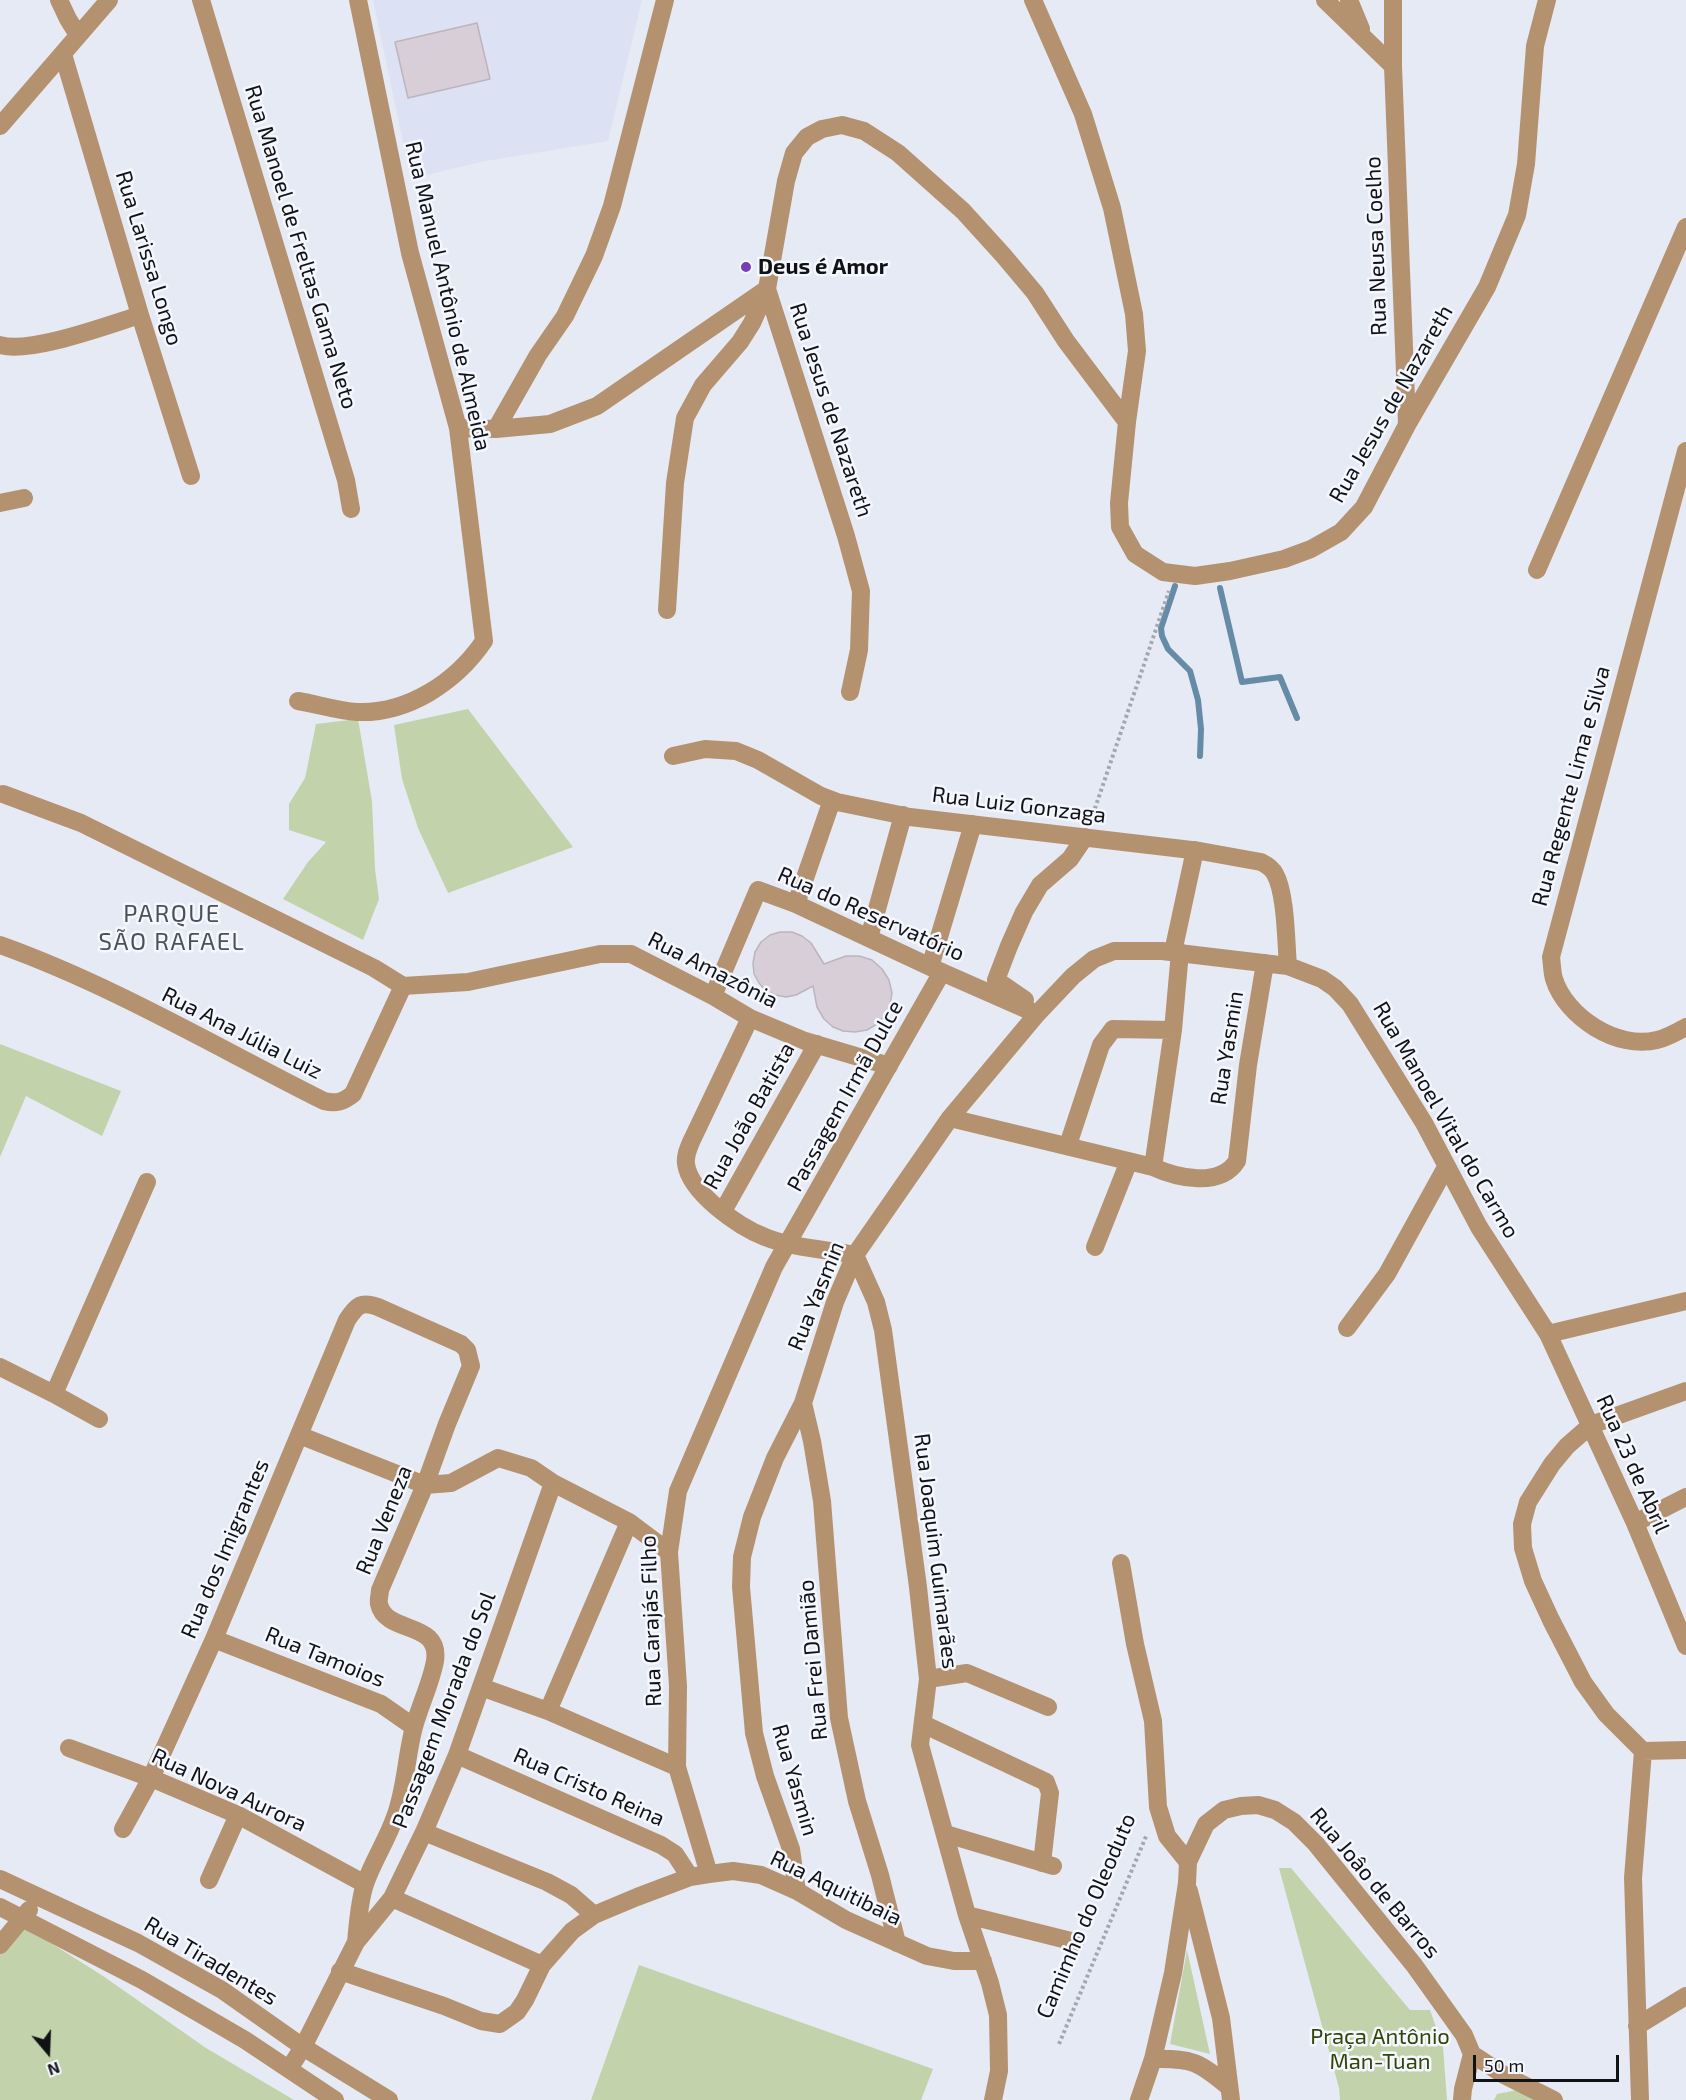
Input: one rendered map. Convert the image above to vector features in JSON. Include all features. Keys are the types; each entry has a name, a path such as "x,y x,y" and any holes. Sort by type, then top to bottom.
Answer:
{"street":[{"path":"59,0 78,35"},
{"path":"0,126 109,0"},
{"name":"Rua Manoel de Freltas Gama Neto","path":"201,0 346,480 351,509"},
{"name":"Rua Manuel Antônio de Almeida","path":"298,700 355,712 386,711 442,686 471,661 484,641 458,428 410,253 358,0"},
{"path":"496,429 538,355 565,316 594,256 612,206 665,0"},
{"path":"1033,0 1083,114 1112,208 1134,314 1137,351 1127,422"},
{"path":"1325,0 1363,34 1393,66"},
{"path":"1350,0 1363,34"},
{"name":"Rua Neusa Coelho","path":"1393,0 1393,66 1407,425"},
{"name":"Rua Jesus de Nazareth","path":"850,692 858,651 861,591 846,536 767,289 786,181 794,153 807,138 822,129 842,125 864,131 898,153 963,211 1035,292 1066,341 1127,422 1119,503 1120,527 1135,554 1163,572 1195,576 1218,573 1284,559 1311,549 1341,532 1364,507 1407,425 1486,287 1517,214 1526,164 1535,46 1547,0"},
{"name":"Rua Larissa Longo","path":"63,54 140,315 191,476"},
{"path":"1537,570 1686,227"},
{"path":"458,428 496,429 550,424 597,406 767,289"},
{"path":"667,610 675,483 685,418 703,385 752,323 767,289"},
{"path":"0,345 8,348 31,347 140,315"},
{"name":"Rua Regente Lima e Silva","path":"1686,450 1551,957 1554,980 1569,1007 1592,1026 1623,1041 1655,1041 1686,1027"},
{"path":"0,503 24,498"},
{"name":"Rua Luiz Gonzaga","path":"673,756 705,749 736,752 758,760 821,796 903,815 1195,850 1250,859 1270,867 1281,889 1288,966"},
{"path":"3,794 81,823 134,848 374,968 404,986"},
{"path":"796,904 832,800"},
{"path":"868,938 903,815"},
{"name":"Passagem Irmã Dulce","path":"789,1243 890,1066 936,970 973,824"},
{"path":"1030,1011 1027,1001 996,980 1012,937 1040,885 1070,859 1084,837"},
{"path":"1153,1167 1173,1030 1176,952 1195,850"},
{"name":"Rua do Reservatório","path":"713,996 758,890 796,904 936,970 1030,1011"},
{"name":"Rua Ana Júlia Luiz","path":"0,945 88,983 332,1103 347,1099 353,1094 404,986"},
{"name":"Rua Manoel Vital do Carmo","path":"950,1118 1030,1011 1094,959 1114,951 1176,952 1265,963 1288,966 1322,978 1350,1004 1404,1090 1479,1227 1548,1334"},
{"name":"Rua Amazônia","path":"404,986 468,982 600,954 631,954 713,996 750,1018 817,1044 890,1066"},
{"name":"Rua Yasmin","path":"797,1891 791,1849 765,1776 754,1732 749,1656 741,1587 742,1557 752,1517 775,1458 803,1403 835,1302 855,1255 950,1118 1068,1145 1153,1167 1171,1175 1209,1178 1231,1170 1237,1161 1253,1031 1265,963"},
{"path":"750,1018 691,1142 686,1166 696,1185 710,1202 743,1226 766,1238 855,1255"},
{"path":"1068,1145 1101,1045 1113,1029 1173,1030"},
{"name":"Rua João Batista","path":"723,1211 817,1044"},
{"path":"1095,1247 1129,1161"},
{"path":"1347,1328 1387,1274 1446,1167"},
{"path":"54,1394 147,1182"},
{"name":"Rua Carajás Filho","path":"709,1874 677,1767 678,1686 669,1552 678,1491 774,1267 789,1243"},
{"name":"Rua Joaquim Guimarães","path":"855,1255 876,1302 883,1330 918,1587 928,1679 920,1745 967,1915 998,2015 999,2071 993,2100"},
{"path":"1548,1334 1686,1301"},
{"name":"Rua dos Imigrantes","path":"123,1829 151,1778 214,1639 354,1309 367,1303 460,1344"},
{"name":"Rua 23 de Abril","path":"1548,1334 1635,1522 1686,1646"},
{"name":"Rua Veneza","path":"414,1727 435,1660 432,1642 427,1636 392,1621 379,1604 380,1590 425,1485 471,1366 467,1350 460,1344"},
{"path":"0,1367 99,1419"},
{"path":"1686,1391 1591,1425 1567,1446 1552,1464 1528,1502 1522,1524 1523,1548 1533,1581 1583,1682 1606,1714 1643,1751 1686,1750"},
{"name":"Rua Frei Damião","path":"803,1403 822,1501 839,1718 857,1801 880,1875 897,1943"},
{"path":"299,1435 425,1485 451,1484 498,1458 531,1468 554,1483 629,1522 669,1552"},
{"name":"Passagem Morada do Sol","path":"289,2069 303,2047 356,1942 392,1898 424,1832 457,1755 554,1483"},
{"path":"1635,1522 1686,1497"},
{"path":"548,1711 629,1522"},
{"name":"Camimho do Oleoduto","path":"1121,1563 1153,1721 1158,1807 1167,1836 1188,1862"},
{"name":"Rua Tamoios","path":"214,1639 381,1704 414,1727"},
{"path":"928,1679 967,1673 1048,1707"},
{"path":"480,1687 548,1711 677,1767"},
{"path":"922,1724 1046,1782 1050,1793 1047,1865 946,1834"},
{"name":"Passagem Morada do Sol","path":"356,1942 359,1909 365,1884 397,1813 414,1727"},
{"name":"Rua Nova Aurora","path":"69,1748 151,1778 238,1815 365,1884"},
{"path":"1640,2100 1633,1878 1643,1751"},
{"name":"Rua Cristo Reina","path":"457,1755 661,1845 675,1854 690,1877"},
{"name":"Rua Joâo de Barros","path":"1230,2093 1221,2018 1187,1903 1188,1862 1206,1824 1224,1810 1258,1805 1275,1810 1294,1822 1316,1844 1414,1965 1464,2035 1472,2054 1504,2075 1554,2100"},
{"path":"209,1880 238,1815"},
{"path":"424,1832 547,1882 571,1895 594,1916"},
{"name":"Rua Aquitibaia","path":"340,1971 491,2024 500,2024 517,2012 542,1965 572,1931 594,1916 690,1877 733,1871 761,1875 797,1891 846,1920 927,1956 983,1962"},
{"name":"Rua Tiradentes","path":"0,1879 138,1943 222,1990 303,2047 389,2100"},
{"path":"0,1945 24,1918 38,1896"},
{"path":"392,1898 542,1965"},
{"path":"1139,2100 1153,2059 1187,1903"},
{"path":"0,1907 142,1980 245,2040 335,2100"},
{"path":"967,1915 1075,1942"},
{"path":"1637,2026 1686,1996"},
{"path":"1462,2100 1472,2054"},
{"path":"1153,2059 1178,2059 1203,2066 1230,2093"}],"path":[{"path":"1084,837 1175,573"},
{"name":"Camimho do Oleoduto","path":"1059,2044 1158,1807"}],"shaded area":[{"path":"373,0 642,0 608,141 480,162 411,179"}],"green space":[{"path":"468,709 573,847 448,893 418,828 402,779 394,725"},
{"path":"358,719 372,801 375,869 379,899 363,940 283,899 308,862 326,842 289,830 289,804 305,778 316,724"},
{"path":"0,1044 121,1091 102,1136 26,1096 0,1157"},
{"name":"Praça Antônio Man-Tuan","path":"1279,1868 1291,1868 1410,2010 1430,2010 1443,2047 1447,2100 1340,2100 1339,2088"},
{"path":"24,1926 103,1976 206,2048 294,2100 0,2100 0,1946"},
{"path":"1187,1950 1210,2054 1170,2044"},
{"path":"639,1965 933,2069 921,2100 591,2100"},
{"path":"1517,2090 1538,2100 1494,2100 1497,2094"}],"building":[{"path":"477,23 490,79 408,98 395,42"},
{"path":"792,932 802,936 811,943 824,964 846,956 859,956 872,960 889,980 892,993 885,1015 867,1030 843,1031 833,1027 824,1019 817,1007 813,986 796,995 786,997 766,991 754,974 755,952 761,942 770,935"}],"waterway":[{"path":"1175,586 1161,628 1162,636 1168,649 1190,671 1198,700 1201,729 1200,756"},
{"path":"1220,588 1242,682 1280,677 1297,718"}],"place":[{"name":"Deus é Amor","path":"746,267"}],"district":[{"name":"PARQUE SÃO RAFAEL","path":"172,928"}]}
